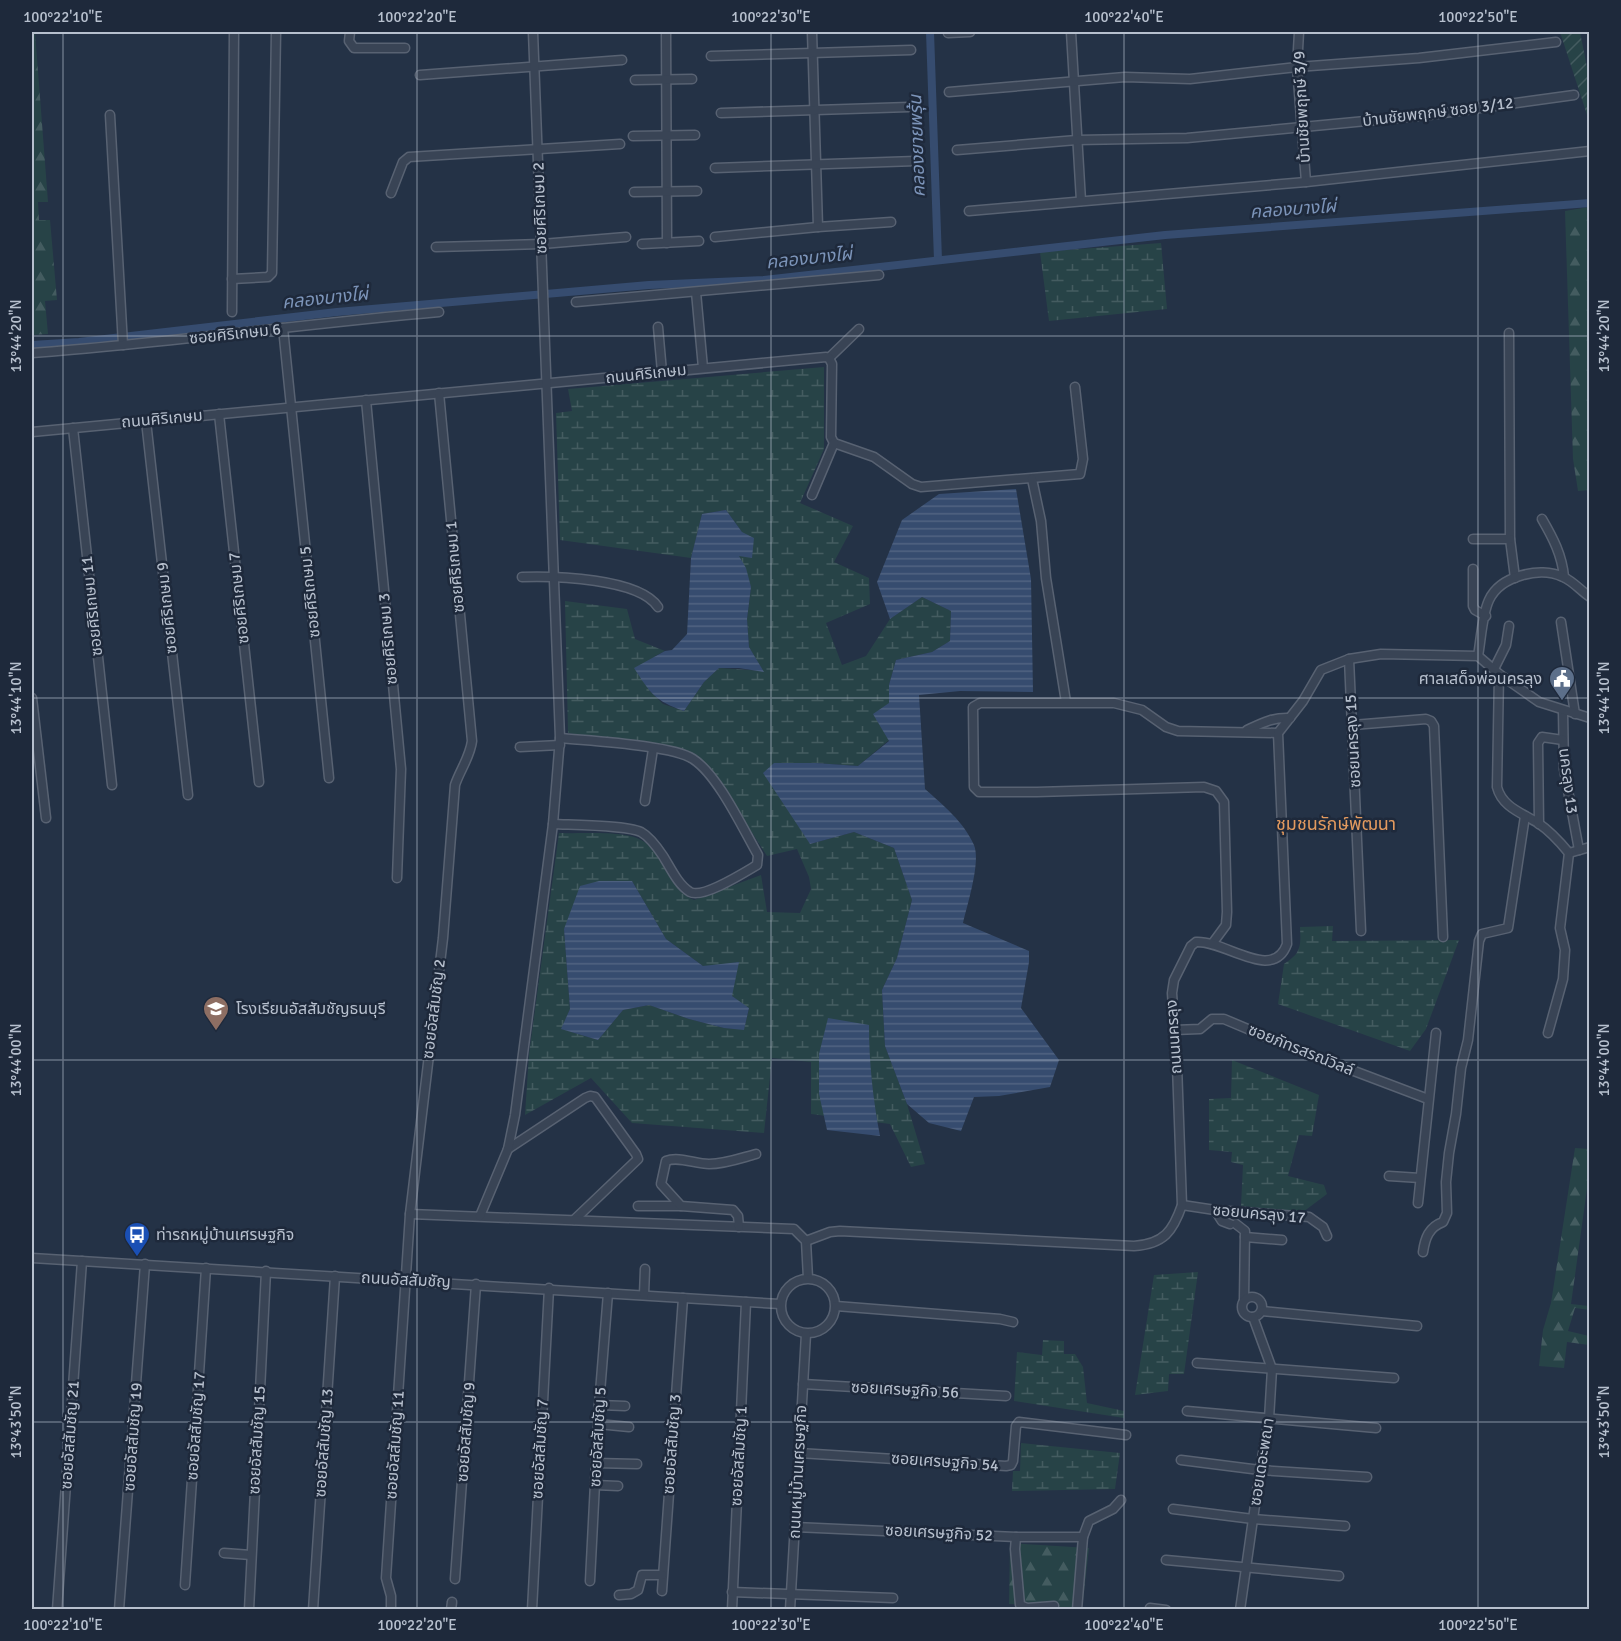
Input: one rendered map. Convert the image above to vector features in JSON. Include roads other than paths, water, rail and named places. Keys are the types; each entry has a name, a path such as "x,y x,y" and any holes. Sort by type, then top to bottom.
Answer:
{"street":[{"path":"232,312 234,32"},
{"path":"232,279 268,277 272,273 276,32"},
{"path":"350,32 351,46 354,48 405,48"},
{"name":"ซอยศิริเกษม 2","path":"480,1216 508,1149 515,1114 553,824 560,742 533,32"},
{"path":"666,32 667,243"},
{"path":"812,32 818,227"},
{"path":"948,33 970,32"},
{"path":"1071,32 1081,201"},
{"name":"บ้านชัยพฤกษ์ 3/9","path":"1299,32 1297,67 1306,182"},
{"path":"949,92 1125,77 1190,79 1297,67 1419,58 1556,42"},
{"path":"711,56 911,50"},
{"path":"420,75 622,60"},
{"path":"635,80 692,79"},
{"name":"บ้านชัยพฤกษ์ ซอย 3/12","path":"957,150 1077,140 1187,138 1429,115 1574,95"},
{"path":"721,112 909,107"},
{"path":"111,115 123,343"},
{"path":"633,136 695,135"},
{"path":"391,193 403,162 409,157 620,144"},
{"path":"969,211 1306,182 1590,151"},
{"path":"715,168 916,161"},
{"path":"634,192 697,191"},
{"path":"715,237 891,222"},
{"path":"436,247 542,244 626,237"},
{"path":"642,244 699,241"},
{"path":"576,302 879,275"},
{"path":"696,292 704,368"},
{"name":"ซอยศิริเกษม 6","path":"32,353 439,312"},
{"path":"658,327 662,372"},
{"name":"ซอยศิริเกษม 5","path":"283,328 329,778"},
{"path":"812,495 834,443 831,436 832,364 829,358 859,329"},
{"path":"1509,333 1510,539 1515,578"},
{"name":"ถนนศิริเกษม","path":"32,432 829,358"},
{"path":"834,443 874,457 912,484 921,487 1072,476 1080,474 1082,468 1075,387"},
{"name":"ซอยศิริเกษม 1","path":"439,393 472,741"},
{"name":"ซอยศิริเกษม 3","path":"366,400 401,769 397,878"},
{"name":"ซอยศิริเกษม 7","path":"219,414 259,782"},
{"name":"ซอยศิริเกษม 9","path":"146,421 188,795"},
{"name":"ซอยศิริเกษม 11","path":"73,428 112,785"},
{"path":"1032,479 1041,521 1046,578 1066,702"},
{"path":"1542,519 1558,549 1564,577"},
{"path":"1473,539 1510,539"},
{"path":"1473,569 1473,606 1486,616"},
{"path":"1478,656 1488,601 1495,591 1515,578 1534,573 1564,577 1590,597"},
{"path":"522,577 555,576 599,581 635,590 654,600 658,607"},
{"path":"1561,622 1575,714"},
{"path":"1509,626 1506,645 1496,671 1499,795 1504,801 1574,851 1590,848"},
{"path":"1278,733 1178,731 1166,728 1134,706 1103,702 980,704 973,707 976,790 982,792 1037,792 1204,787 1216,790 1224,802 1227,912 1226,925 1212,944 1266,962 1276,960 1283,955 1287,944 1278,733 1321,670 1349,659 1381,654 1478,656 1539,702 1590,718"},
{"name":"ซอยนครลุง 15","path":"1349,659 1361,931"},
{"path":"32,698 46,818"},
{"name":"นครลุง 13","path":"1548,1033 1564,969 1565,945 1560,928 1574,851 1564,769 1563,711"},
{"path":"1244,732 1277,717 1290,718"},
{"path":"1353,725 1426,719 1434,726 1443,936"},
{"path":"1539,824 1539,738 1563,740"},
{"name":"ซอยอัสสัมชัญ 2","path":"406,1280 410,1214 443,938 455,785 458,774 467,759 472,741"},
{"path":"520,747 560,742 654,749 682,754 699,764 722,794 758,855 757,865 708,891 695,894 682,885 656,846 640,832 553,824"},
{"path":"645,801 654,749"},
{"path":"1423,1252 1427,1234 1438,1223 1443,1222 1447,1213 1446,1182 1449,1153 1461,1068 1468,1040 1479,941 1482,934 1508,927 1525,816"},
{"name":"ถนนนครลุง","path":"806,1241 830,1232 840,1231 1145,1245 1154,1243 1167,1235 1182,1205 1172,993 1174,980 1191,946 1202,941 1212,944"},
{"name":"ซอยภัทรสรณ์วิลล์","path":"1174,1030 1200,1029 1212,1019 1224,1019 1428,1099"},
{"path":"1418,1203 1436,1033"},
{"path":"508,1149 585,1098 595,1097 638,1159 574,1220"},
{"path":"681,1206 661,1184 666,1161 675,1159 717,1164 756,1154"},
{"path":"1389,1176 1420,1178"},
{"name":"ซอยนครลุง 17","path":"1182,1205 1312,1218 1323,1227 1327,1236"},
{"path":"638,1206 681,1206 733,1210 738,1216 739,1227"},
{"path":"1215,1210 1222,1221 1245,1231 1245,1237 1282,1240"},
{"path":"410,1214 794,1229 806,1241 808,1278"},
{"name":"ซอยเดอะพณา","path":"1240,1610 1269,1419 1272,1369 1252,1317 1242,1311 1245,1237"},
{"name":"ถนนอัสสัมชัญ","path":"32,1258 780,1304"},
{"name":"ซอยอัสสัมชัญ 21","path":"57,1610 82,1260"},
{"name":"ซอยอัสสัมชัญ 19","path":"119,1610 145,1264"},
{"name":"ซอยอัสสัมชัญ 17","path":"185,1585 206,1268"},
{"path":"644,1295 645,1269"},
{"name":"ซอยอัสสัมชัญ 15","path":"249,1610 266,1271"},
{"name":"ซอยอัสสัมชัญ 13","path":"313,1610 336,1276"},
{"path":"808,1278 820,1281 828,1287 834,1295 836,1306 833,1317 826,1327 806,1334 794,1330 786,1322 781,1313 780,1304 790,1284 808,1278"},
{"name":"ซอยอัสสัมชัญ 11","path":"391,1610 391,1596 386,1578 406,1280"},
{"name":"ซอยอัสสัมชัญ 9","path":"455,1579 476,1284"},
{"name":"ซอยอัสสัมชัญ 7","path":"532,1610 549,1288"},
{"name":"ซอยอัสสัมชัญ 5","path":"590,1581 599,1405 608,1293"},
{"path":"1244,1300 1253,1296 1259,1299 1262,1311"},
{"name":"ซอยอัสสัมชัญ 3","path":"662,1591 683,1298"},
{"name":"ซอยอัสสัมชัญ 1","path":"732,1610 746,1302"},
{"path":"836,1306 1000,1319 1013,1322"},
{"path":"1252,1317 1262,1311 1417,1326"},
{"name":"ถนนหมู่บ้านเศรษฐกิจ","path":"790,1610 806,1334"},
{"path":"1197,1363 1394,1378"},
{"name":"ซอยเศรษฐกิจ 56","path":"803,1384 1006,1396"},
{"path":"599,1405 625,1406"},
{"path":"1187,1412 1376,1428"},
{"name":"ซอยเศรษฐกิจ 54","path":"799,1453 1006,1466 1011,1465 1013,1461 1016,1426 1019,1422 1126,1434"},
{"path":"598,1424 629,1427"},
{"path":"1181,1460 1260,1470 1367,1477"},
{"path":"596,1463 637,1464"},
{"path":"595,1485 618,1486"},
{"path":"1077,1610 1083,1537 1089,1521 1113,1509 1121,1500"},
{"path":"1173,1509 1253,1519 1345,1526"},
{"name":"ซอยเศรษฐกิจ 52","path":"795,1527 1016,1537 1083,1537"},
{"path":"1016,1537 1020,1605 1027,1608 1054,1606"},
{"path":"224,1553 251,1555"},
{"path":"1166,1560 1339,1575"},
{"path":"620,1595 631,1594 638,1590 642,1575 662,1575"},
{"path":"732,1592 893,1598"},
{"path":"1150,1608 1166,1610"}],"water":[{"path":"1016,489 1031,579 1033,692 960,691 919,695 925,789 959,821 974,845 975,873 963,923 1029,951 1021,1008 1059,1060 1050,1087 999,1096 974,1097 961,1131 929,1123 907,1104 885,1046 882,990 897,958 912,900 894,848 854,832 810,844 763,773 774,763 858,766 889,741 873,714 889,703 889,685 896,660 932,652 950,641 951,611 922,597 890,619 877,582 902,520 939,494"},
{"path":"726,510 742,532 754,538 752,558 739,556 746,568 751,587 747,619 749,647 764,672 719,668 704,682 684,711 666,704 654,695 634,668 665,651 672,650 687,634 691,558 702,514"},
{"path":"599,881 632,881 666,939 703,966 739,962 732,996 749,1008 744,1030 724,1028 689,1019 649,1005 623,1010 598,1040 561,1029 570,1009 564,929 580,886"},
{"path":"828,1018 869,1025 872,1081 880,1136 827,1130 819,1094 819,1054"}],"waterway":[{"name":"คลองยายพรุ้น","path":"930,32 938,260"},
{"name":"คลองบางไผ่","path":"32,345 79,342 337,312 649,285 764,280 1165,235 1590,203"}],"place":[{"name":"ศาลเสด็จพ่อนครลุง","path":"1562,702"},
{"name":"โรงเรียนอัสสัมชัญธนบุรี","path":"216,1032"},
{"name":"ท่ารถหมู่บ้านเศรษฐกิจ","path":"137,1258"}],"district":[{"name":"ชุมชนรักษ์พัฒนา","path":"1336,824"}]}
